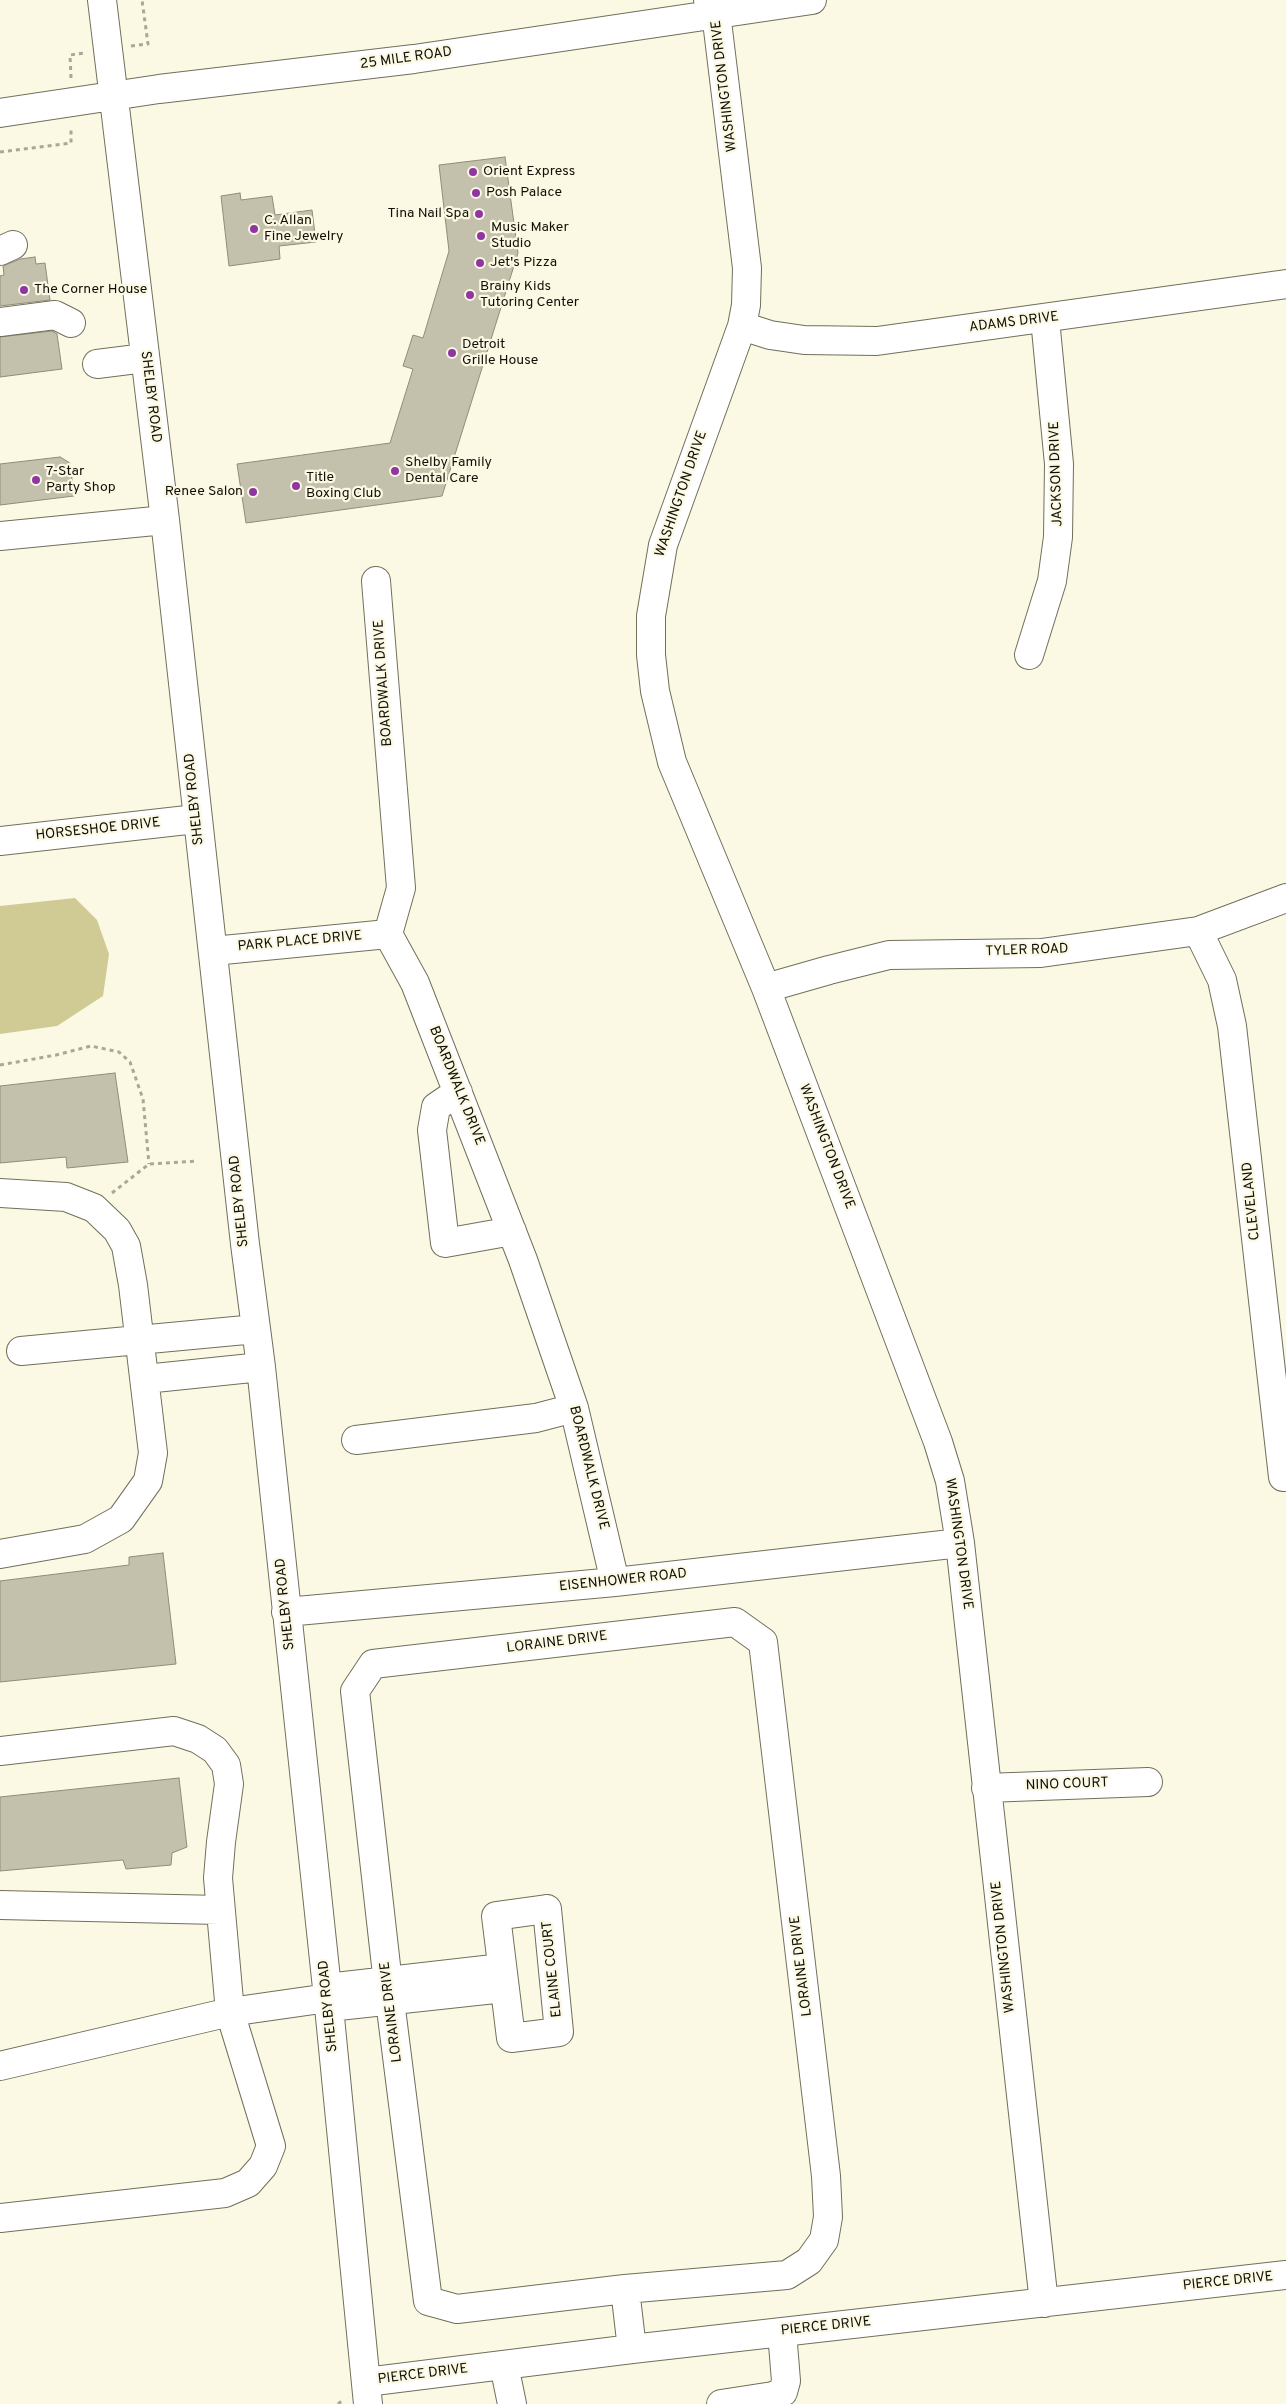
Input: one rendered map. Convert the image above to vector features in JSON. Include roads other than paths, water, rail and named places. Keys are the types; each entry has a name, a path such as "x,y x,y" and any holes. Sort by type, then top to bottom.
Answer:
{"street":[{"name":"SHELBY ROAD","path":"102,0 112,97 165,520 196,819 213,950 244,1244 261,1367 328,1997 367,2393"},
{"name":"25 MILE ROAD","path":"0,113 159,89 414,59 716,4 812,0"},
{"name":"WASHINGTON DRIVE","path":"716,4 747,268 746,305 742,326 663,545 652,616 651,656 656,700 672,762 766,988 938,1442 950,1481 960,1543 1044,2303"},
{"name":"ADAMS DRIVE","path":"742,326 770,334 804,340 877,340 1046,319 1286,284"},
{"path":"0,322 56,316 71,323"},
{"name":"JACKSON DRIVE","path":"1029,655 1052,581 1059,527 1059,464 1046,319"},
{"path":"97,364 145,358"},
{"path":"0,536 165,520"},
{"name":"BOARDWALK DRIVE","path":"376,581 401,888 388,934 415,984 512,1231 574,1408 615,1582"},
{"name":"HORSESHOE DRIVE","path":"0,841 196,819"},
{"name":"TYLER ROAD","path":"766,988 889,955 1041,953 1085,949 1198,932 1286,898"},
{"name":"CLEVELAND","path":"1198,932 1222,980 1232,1026 1283,1477"},
{"name":"PARK PLACE DRIVE","path":"213,950 388,934"},
{"path":"458,1092 436,1107 432,1130 445,1243 512,1231"},
{"path":"0,1193 66,1197 94,1208 117,1230 126,1246 141,1341 153,1454 148,1482 121,1519 85,1539 0,1554"},
{"path":"21,1352 256,1329"},
{"path":"145,1379 261,1367"},
{"path":"356,1440 536,1418 574,1408"},
{"name":"EISENHOWER ROAD","path":"286,1612 615,1582 960,1543"},
{"name":"LORAINE DRIVE","path":"736,1622 763,1642 826,2176 828,2217 824,2240 809,2261 787,2276 625,2289 457,2309 428,2301 389,1991 355,1692 373,1664 736,1622"},
{"path":"0,1751 174,1731 198,1738 215,1750 226,1765 229,1784 220,1842 218,1878 219,1910 230,2012 271,2146 263,2166 248,2183 225,2193 0,2218"},
{"name":"NINO COURT","path":"986,1788 1148,1782"},
{"path":"0,1905 219,1910"},
{"path":"0,2066 230,2012 328,1997 503,1978"},
{"name":"PIERCE DRIVE","path":"367,2393 504,2365 1286,2276"},
{"path":"625,2289 632,2349"},
{"path":"721,2404 773,2396 783,2392 786,2381 782,2332"},
{"path":"504,2365 512,2404"}],"place":[{"name":"Orient Express","path":"473,172"},
{"name":"Posh Palace","path":"476,193"},
{"name":"Tina Nail Spa","path":"479,214"},
{"name":"C. Allan Fine Jewelry","path":"254,229"},
{"name":"Music Maker Studio","path":"481,236"},
{"name":"Jet's Pizza","path":"480,263"},
{"name":"The Corner House","path":"24,290"},
{"name":"Brainy Kids Tutoring Center","path":"470,295"},
{"name":"Detroit Grille House","path":"452,353"},
{"name":"Shelby Family Dental Care","path":"395,471"},
{"name":"7-Star Party Shop","path":"36,480"},
{"name":"Title Boxing Club","path":"296,486"},
{"name":"Renee Salon","path":"253,492"}]}
